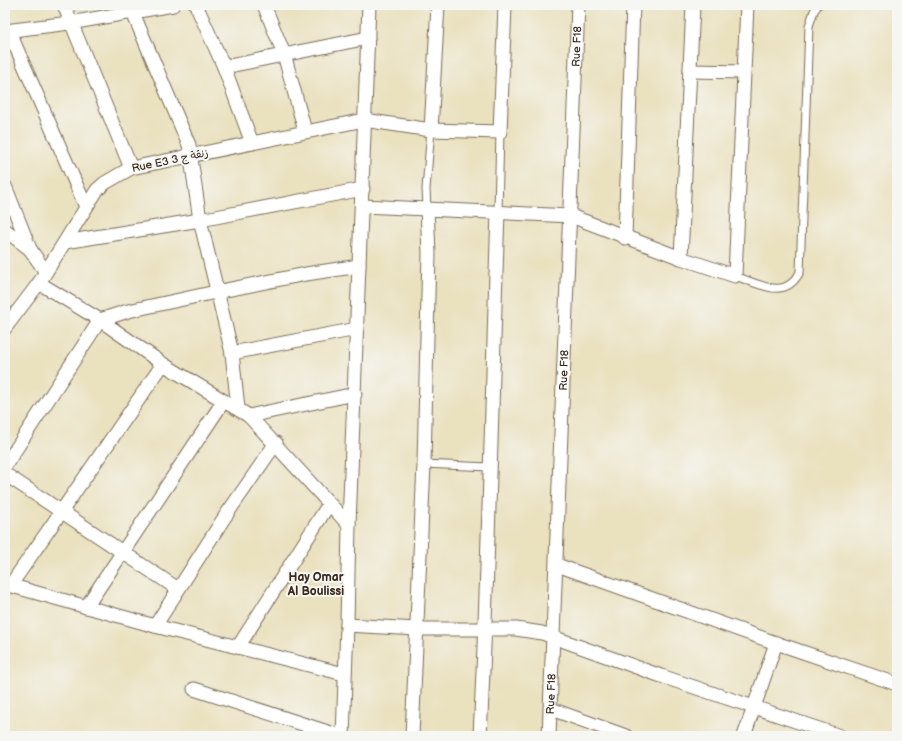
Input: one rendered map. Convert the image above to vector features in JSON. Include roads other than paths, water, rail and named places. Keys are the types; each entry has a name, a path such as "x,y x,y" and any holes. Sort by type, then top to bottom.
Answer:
{"street":[{"path":"64,5 70,23 131,168"},
{"path":"86,207 7,31 70,23 173,5"},
{"path":"196,5 224,67 252,143"},
{"path":"264,5 284,54 305,131"},
{"path":"343,736 344,674 348,625 349,525 359,266 363,206 364,120 369,5"},
{"path":"431,130 438,5"},
{"path":"500,132 505,5"},
{"name":"Rue F18","path":"549,736 571,216 578,5"},
{"path":"625,238 633,5"},
{"path":"681,258 693,5"},
{"path":"363,206 571,216 625,238 735,276 747,5"},
{"path":"133,13 189,144 200,220 216,292 232,352 243,412"},
{"path":"224,67 368,38"},
{"path":"690,71 744,72"},
{"name":"Rue E3 زنقة ج 3","path":"5,328 10,311 39,283 45,271 66,242 97,190 105,183 131,168 364,120 431,130 500,132"},
{"path":"5,186 30,249 45,271"},
{"path":"66,242 200,220 363,189"},
{"path":"412,736 424,464 429,253 427,208"},
{"path":"480,736 486,629 489,467 498,212"},
{"path":"5,230 30,249"},
{"path":"5,466 100,320 128,311 216,292 306,274 359,266"},
{"path":"39,283 100,320 163,364 223,402 243,412 276,443 349,525"},
{"path":"232,352 357,329"},
{"path":"163,364 62,511 8,585 154,626 344,674"},
{"path":"243,412 355,394"},
{"path":"86,607 223,402"},
{"path":"154,626 276,443"},
{"path":"5,474 178,589"},
{"path":"238,647 329,504"},
{"path":"557,565 776,643 897,684"},
{"path":"348,625 417,629 516,630 553,635 754,708 840,736"},
{"path":"744,736 776,643"},
{"path":"194,689 340,736"},
{"path":"551,708 626,736"}],"lane":[{"path":"735,276 775,289 784,289 795,282 800,272 809,26 814,11 818,5"},
{"path":"427,208 426,189 431,130"},
{"path":"498,212 500,132"},
{"path":"424,464 489,467"}],"district":[{"name":"Hay Omar Al Boulissi","path":"316,584"}]}
